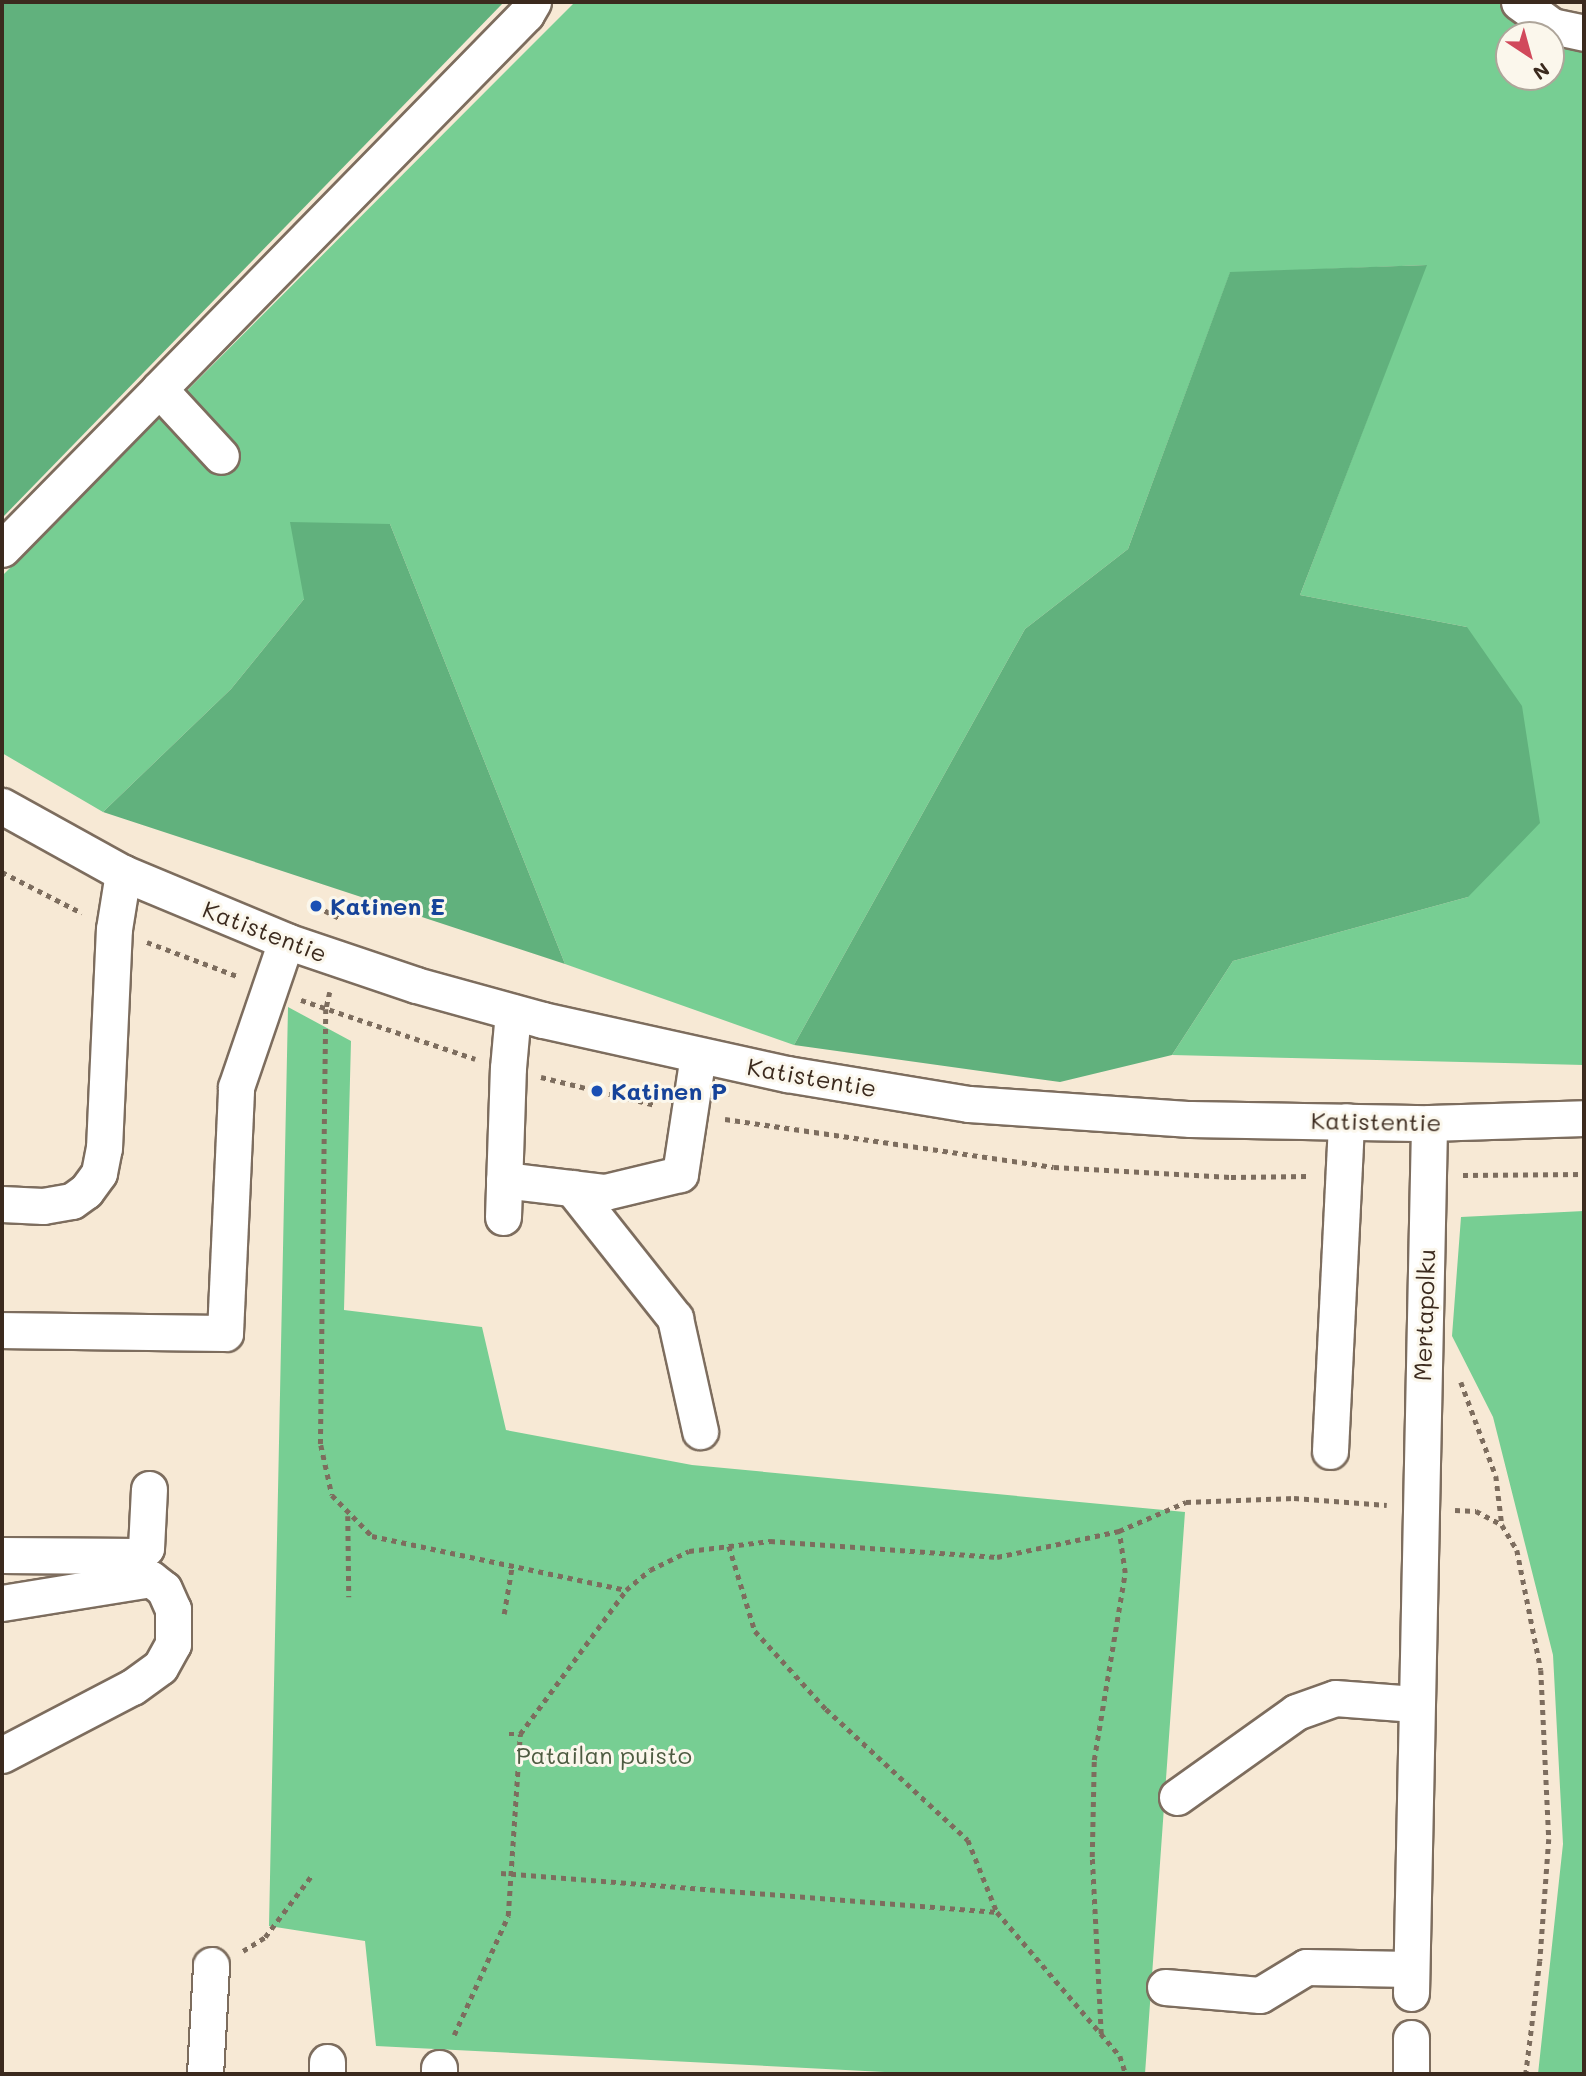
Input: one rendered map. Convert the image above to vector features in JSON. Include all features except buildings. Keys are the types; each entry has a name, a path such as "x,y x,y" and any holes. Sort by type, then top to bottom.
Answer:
{"street":[{"path":"2,549 516,24 533,2"},
{"path":"1519,2 1552,26 1584,33"},
{"path":"159,389 221,456"},
{"name":"Katistentie","path":"2,806 123,873 286,941 416,985 513,1012 787,1074 969,1104 1190,1118 1429,1123 1584,1118"},
{"path":"2,1204 43,1206 72,1201 86,1191 99,1172 104,1148 114,929 123,873"},
{"path":"2,1330 225,1333 236,1087 286,941"},
{"path":"503,1217 513,1012"},
{"path":"504,1180 606,1192 680,1174 698,1055"},
{"path":"1330,1451 1346,1121"},
{"name":"Mertapolku","path":"1165,1987 1260,1994 1306,1967 1410,1981 1429,1123"},
{"path":"572,1188 675,1318 700,1432"},
{"path":"2,1555 137,1556 146,1548 149,1489"},
{"path":"2,1604 151,1579 163,1589 173,1609 173,1644 160,1667 132,1687 2,1755"},
{"path":"1177,1797 1296,1712 1335,1698 1415,1703"},
{"path":"205,2074 211,1965"},
{"path":"1411,2038 1411,2074"}],"path":[{"path":"316,906 346,921 326,1010 321,1445 332,1495 348,1515 372,1536 626,1590"},
{"path":"1457,1370 1496,1476 1502,1525 1517,1550 1541,1670 1549,1839 1526,2074"},
{"path":"439,2071 508,1916 520,1734 626,1590 650,1570 689,1551 770,1541 997,1558 1062,1546 1119,1531 1186,1502 1294,1498 1476,1511 1502,1525"},
{"path":"348,1515 349,1597"},
{"path":"1101,2035 1092,1857 1094,1760 1125,1573 1119,1531"},
{"path":"729,1546 755,1631 826,1709 968,1840 997,1912 1120,2056 1126,2074"},
{"path":"504,1614 512,1566"},
{"path":"509,1734 520,1734"},
{"path":"501,1873 997,1912"},
{"path":"211,1965 265,1937 312,1875"}],"green space":[{"path":"2,2 504,2 2,518"},
{"path":"575,2 1498,2 1521,21 1495,21 1495,91 1565,91 1565,45 1584,50 1584,1065 1172,1055 1233,961 1468,897 1467,627 1300,595 1426,265 1230,273 1128,549 1025,629 794,1045 565,964 390,524 304,599 231,689 103,812 2,753 2,576"},
{"path":"1427,265 1300,595 1467,627 1522,706 1540,823 1468,897 1233,961 1172,1055 1060,1082 794,1045 1025,629 1128,549 1230,272"},
{"path":"290,522 390,524 565,964 103,812 231,689 304,599"},
{"name":"Patailan puisto","path":"288,1007 351,1041 344,1310 482,1327 506,1430 692,1465 1185,1512 1145,2074 924,2074 376,2046 365,1941 269,1926"},
{"path":"1584,1211 1584,2074 1538,2074 1563,1844 1553,1655 1493,1417 1452,1336 1461,1217"}],"place":[{"name":"Katinen E","path":"316,906"},
{"name":"Katinen P","path":"597,1091"}]}
